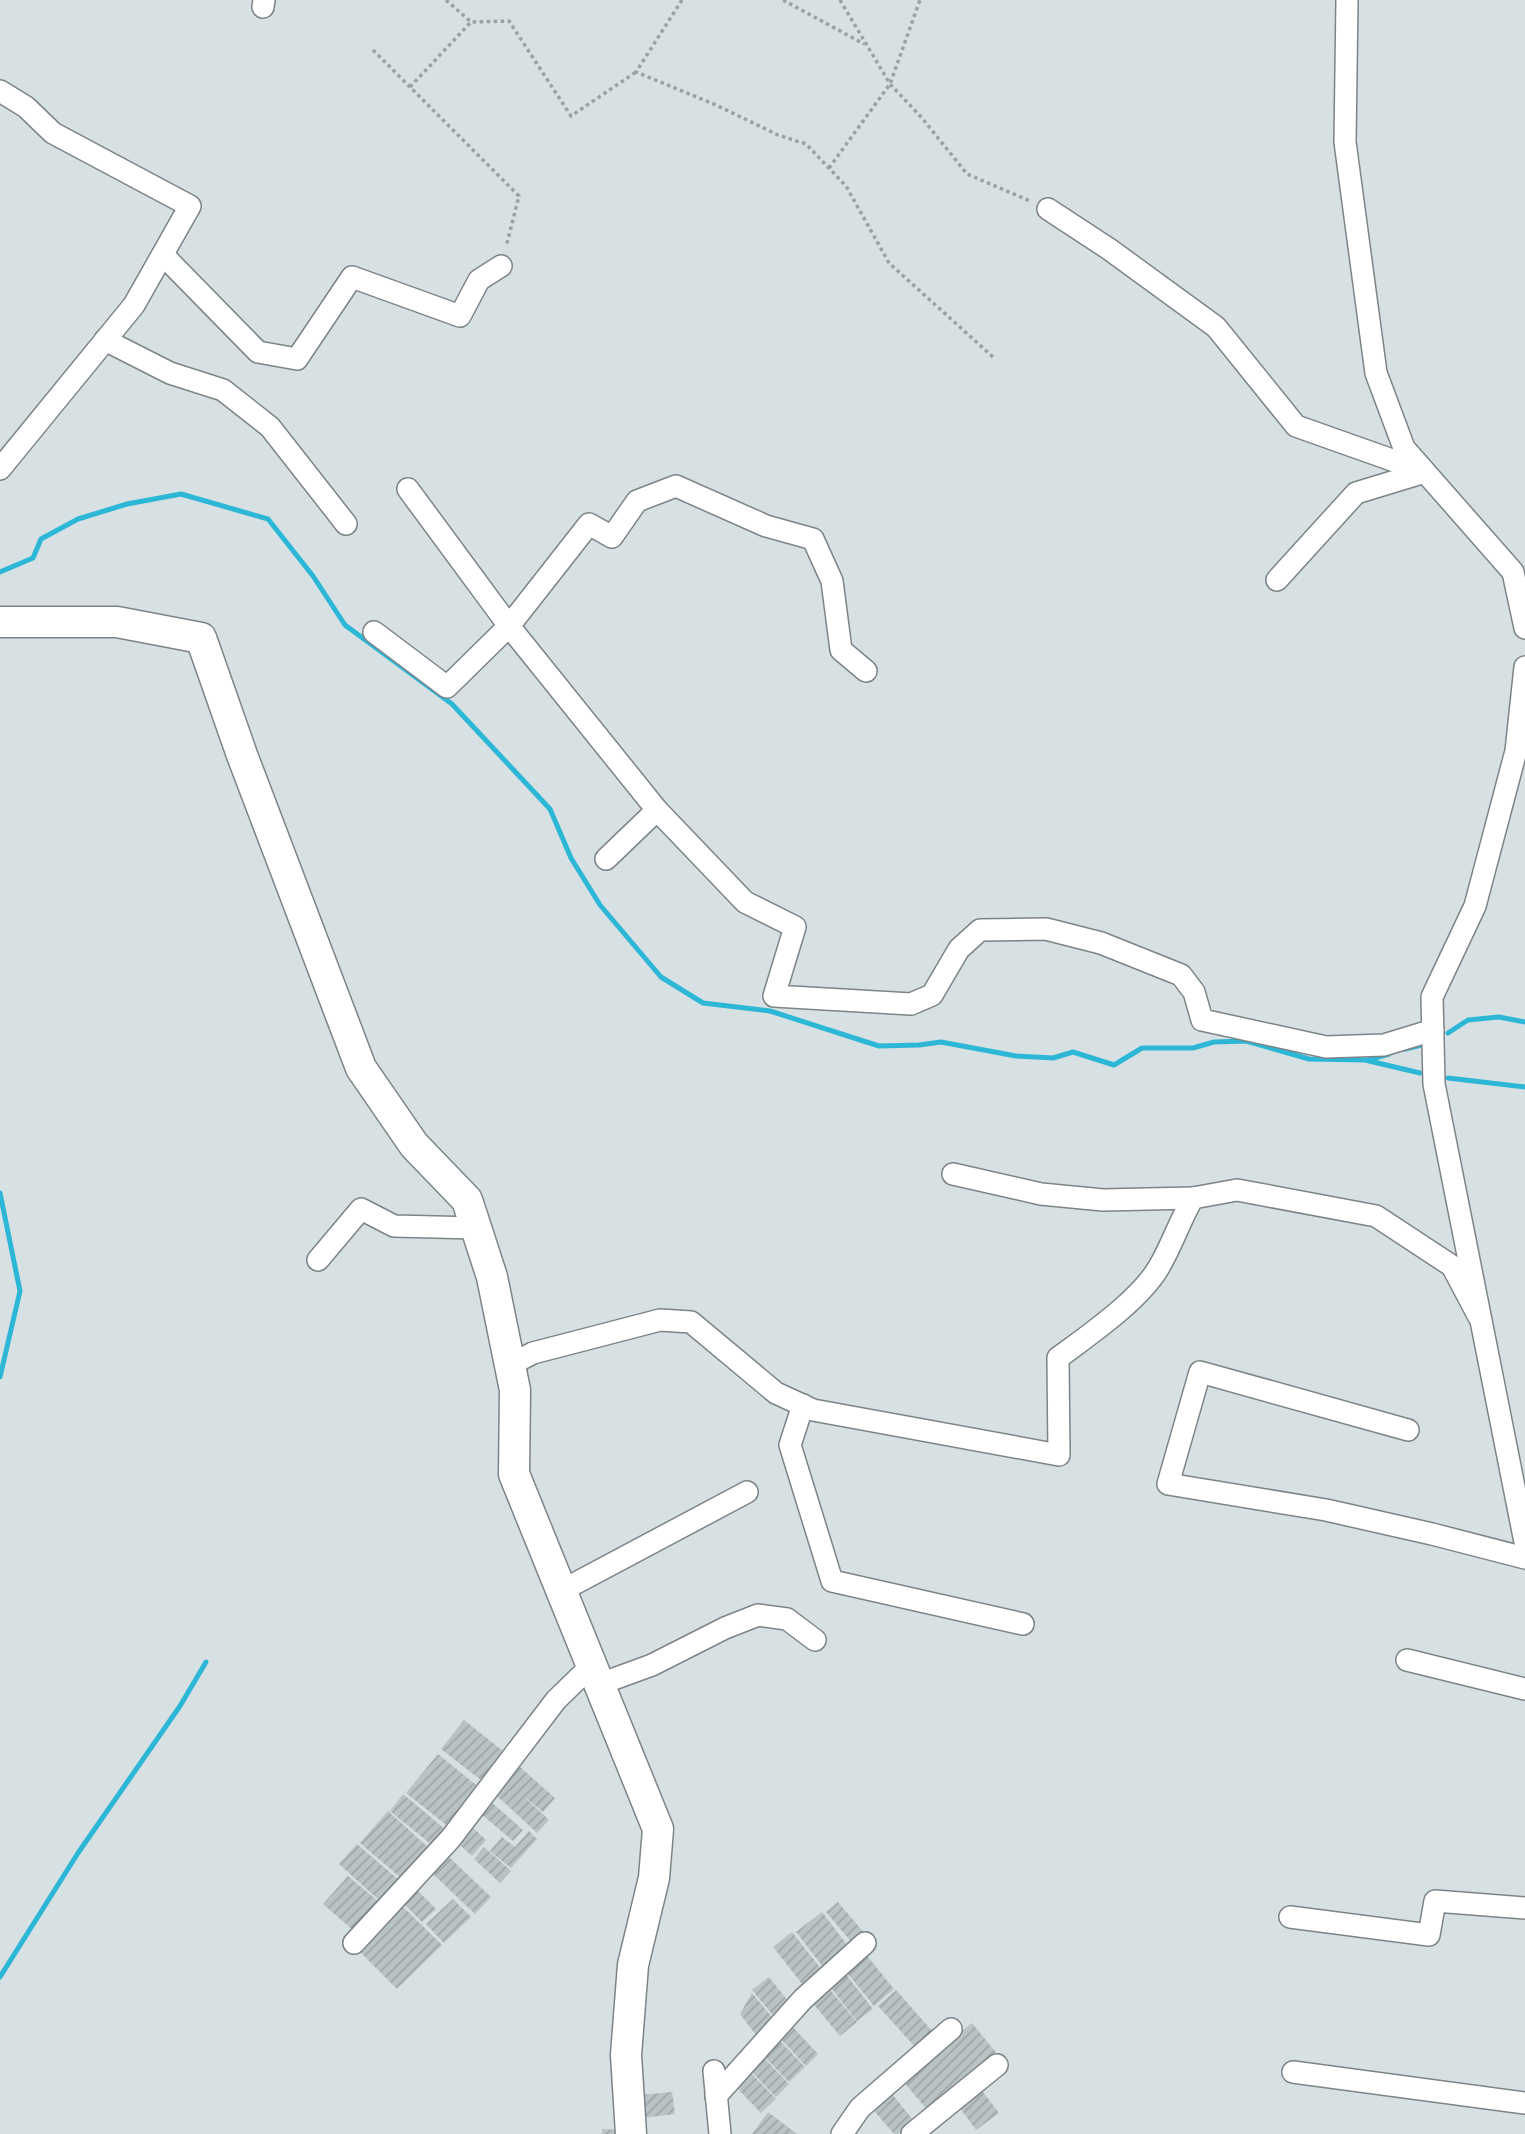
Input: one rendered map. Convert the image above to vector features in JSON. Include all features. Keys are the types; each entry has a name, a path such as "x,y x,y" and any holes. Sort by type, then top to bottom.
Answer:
{"street":[{"path":"1347,0 1345,142 1376,373 1404,448 1513,572 1525,628"},
{"path":"0,91 26,107 53,133 190,206 134,305 0,469"},
{"path":"1048,209 1109,249 1216,327 1296,426 1425,472"},
{"path":"163,255 258,352 297,359 352,277 460,316 479,281 501,266"},
{"path":"106,340 170,373 223,390 270,427 346,524"},
{"path":"1277,580 1356,494 1425,472"},
{"path":"374,632 447,687 509,626 589,524 612,537 637,501 676,486 766,526 813,539 832,581 841,650 866,671"},
{"path":"408,489 509,626 657,810 745,902 795,927 774,996 911,1004 932,995 959,949 980,930 1046,929 1101,943 1181,975 1194,992 1202,1020 1326,1047 1384,1045 1433,1030"},
{"path":"0,622 117,622 201,638 242,755 361,1068 414,1145 467,1200 492,1277 515,1390 514,1474 658,1829 654,1878 633,1965 626,2055 631,2134"},
{"path":"1525,667 1516,751 1475,906 1432,997 1434,1084 1525,1542"},
{"path":"606,859 657,810"},
{"path":"953,1174 1041,1194 1103,1200 1193,1198 1237,1190 1376,1216 1452,1266 1479,1317"},
{"path":"510,1364 533,1353 660,1320 691,1322 776,1392 813,1410 1059,1455 1058,1358 1100,1328 1158,1269 1193,1198"},
{"path":"318,1260 360,1209 394,1226 476,1228"},
{"path":"1408,1430 1200,1372 1168,1483 1326,1510 1525,1558"},
{"path":"803,1405 790,1445 832,1581 1023,1624"},
{"path":"561,1591 747,1492"},
{"path":"354,1943 451,1838 556,1700 596,1674 652,1665 725,1628 758,1615 787,1619 815,1640"},
{"path":"1407,1660 1525,1689"},
{"path":"1290,1917 1429,1935 1434,1901 1525,1908"},
{"path":"716,2096 803,1999 865,1943"},
{"path":"842,2134 860,2108 951,2029"},
{"path":"912,2134 997,2065"},
{"path":"714,2071 720,2134"},
{"path":"1293,2073 1525,2103"}],"path":[{"path":"446,0 471,22 509,21 571,116 636,72 682,0"},
{"path":"783,0 866,44"},
{"path":"840,0 890,84 922,118 967,174 1048,209"},
{"path":"829,168 890,84 920,0"},
{"path":"410,87 471,22"},
{"path":"373,50 519,196 501,266"},
{"path":"636,72 716,105 778,135 806,144 846,186 889,263 993,357"}],"building":[{"path":"464,1720 508,1755 486,1784 441,1749"},
{"path":"438,1754 481,1789 450,1828 406,1793"},
{"path":"520,1767 555,1798 543,1812 521,1794 549,1820 537,1833 495,1794"},
{"path":"403,1794 446,1830 433,1846 390,1811"},
{"path":"490,1801 523,1830 513,1841 480,1813"},
{"path":"388,1811 429,1848 402,1879 360,1843"},
{"path":"471,1826 486,1840 472,1856 457,1842"},
{"path":"529,1831 537,1839 511,1868 490,1851 502,1837 515,1847"},
{"path":"357,1844 400,1881 381,1902 339,1864"},
{"path":"484,1847 511,1871 500,1883 474,1859"},
{"path":"447,1855 491,1897 475,1914 431,1872"},
{"path":"348,1876 379,1902 354,1931 323,1904"},
{"path":"415,1888 436,1909 422,1922 401,1901"},
{"path":"453,1899 471,1917 444,1943 426,1924"},
{"path":"838,1902 865,1934 853,1944 826,1912"},
{"path":"399,1903 442,1945 397,1989 355,1947"},
{"path":"822,1912 849,1947 823,1967 796,1932"},
{"path":"792,1932 822,1970 803,1985 773,1947"},
{"path":"864,1952 894,1989 874,2006 844,1969"},
{"path":"844,1972 873,2009 857,2021 828,1984"},
{"path":"769,1977 792,2006 776,2019 752,1990"},
{"path":"827,1986 857,2022 840,2036 810,2000"},
{"path":"896,1990 933,2032 916,2048 878,2006"},
{"path":"752,1993 775,2021 759,2039 740,2014"},
{"path":"972,2023 998,2055 929,2112 902,2080"},
{"path":"791,2025 818,2054 806,2066 779,2037"},
{"path":"778,2039 805,2067 789,2082 762,2054"},
{"path":"763,2057 789,2084 776,2097 750,2070"},
{"path":"750,2072 776,2099 761,2113 735,2086"},
{"path":"980,2088 999,2113 976,2130 957,2104"},
{"path":"888,2089 914,2121 898,2134 894,2134 869,2105"},
{"path":"672,2092 675,2114 641,2118 638,2095"},
{"path":"768,2112 797,2134 752,2134"},
{"path":"602,2129 622,2130 621,2134 602,2134"}],"waterway":[{"path":"0,572 33,558 41,539 78,519 127,504 181,494 268,519 313,576 345,625 452,704 550,809 571,858 600,905 661,977 703,1003 770,1011 879,1046 941,1042 1016,1056 1053,1058 1073,1052 1114,1065 1142,1048 1193,1048 1214,1042 1246,1041 1309,1059 1365,1060 1420,1073"},
{"path":"1448,1033 1468,1020 1499,1017 1525,1022"},
{"path":"1405,1049 1422,1045"},
{"path":"1368,1060 1389,1054"},
{"path":"1448,1078 1525,1087"},
{"path":"0,1193 20,1291 0,1377"},
{"path":"0,1977 78,1853 180,1706 206,1662"}]}
